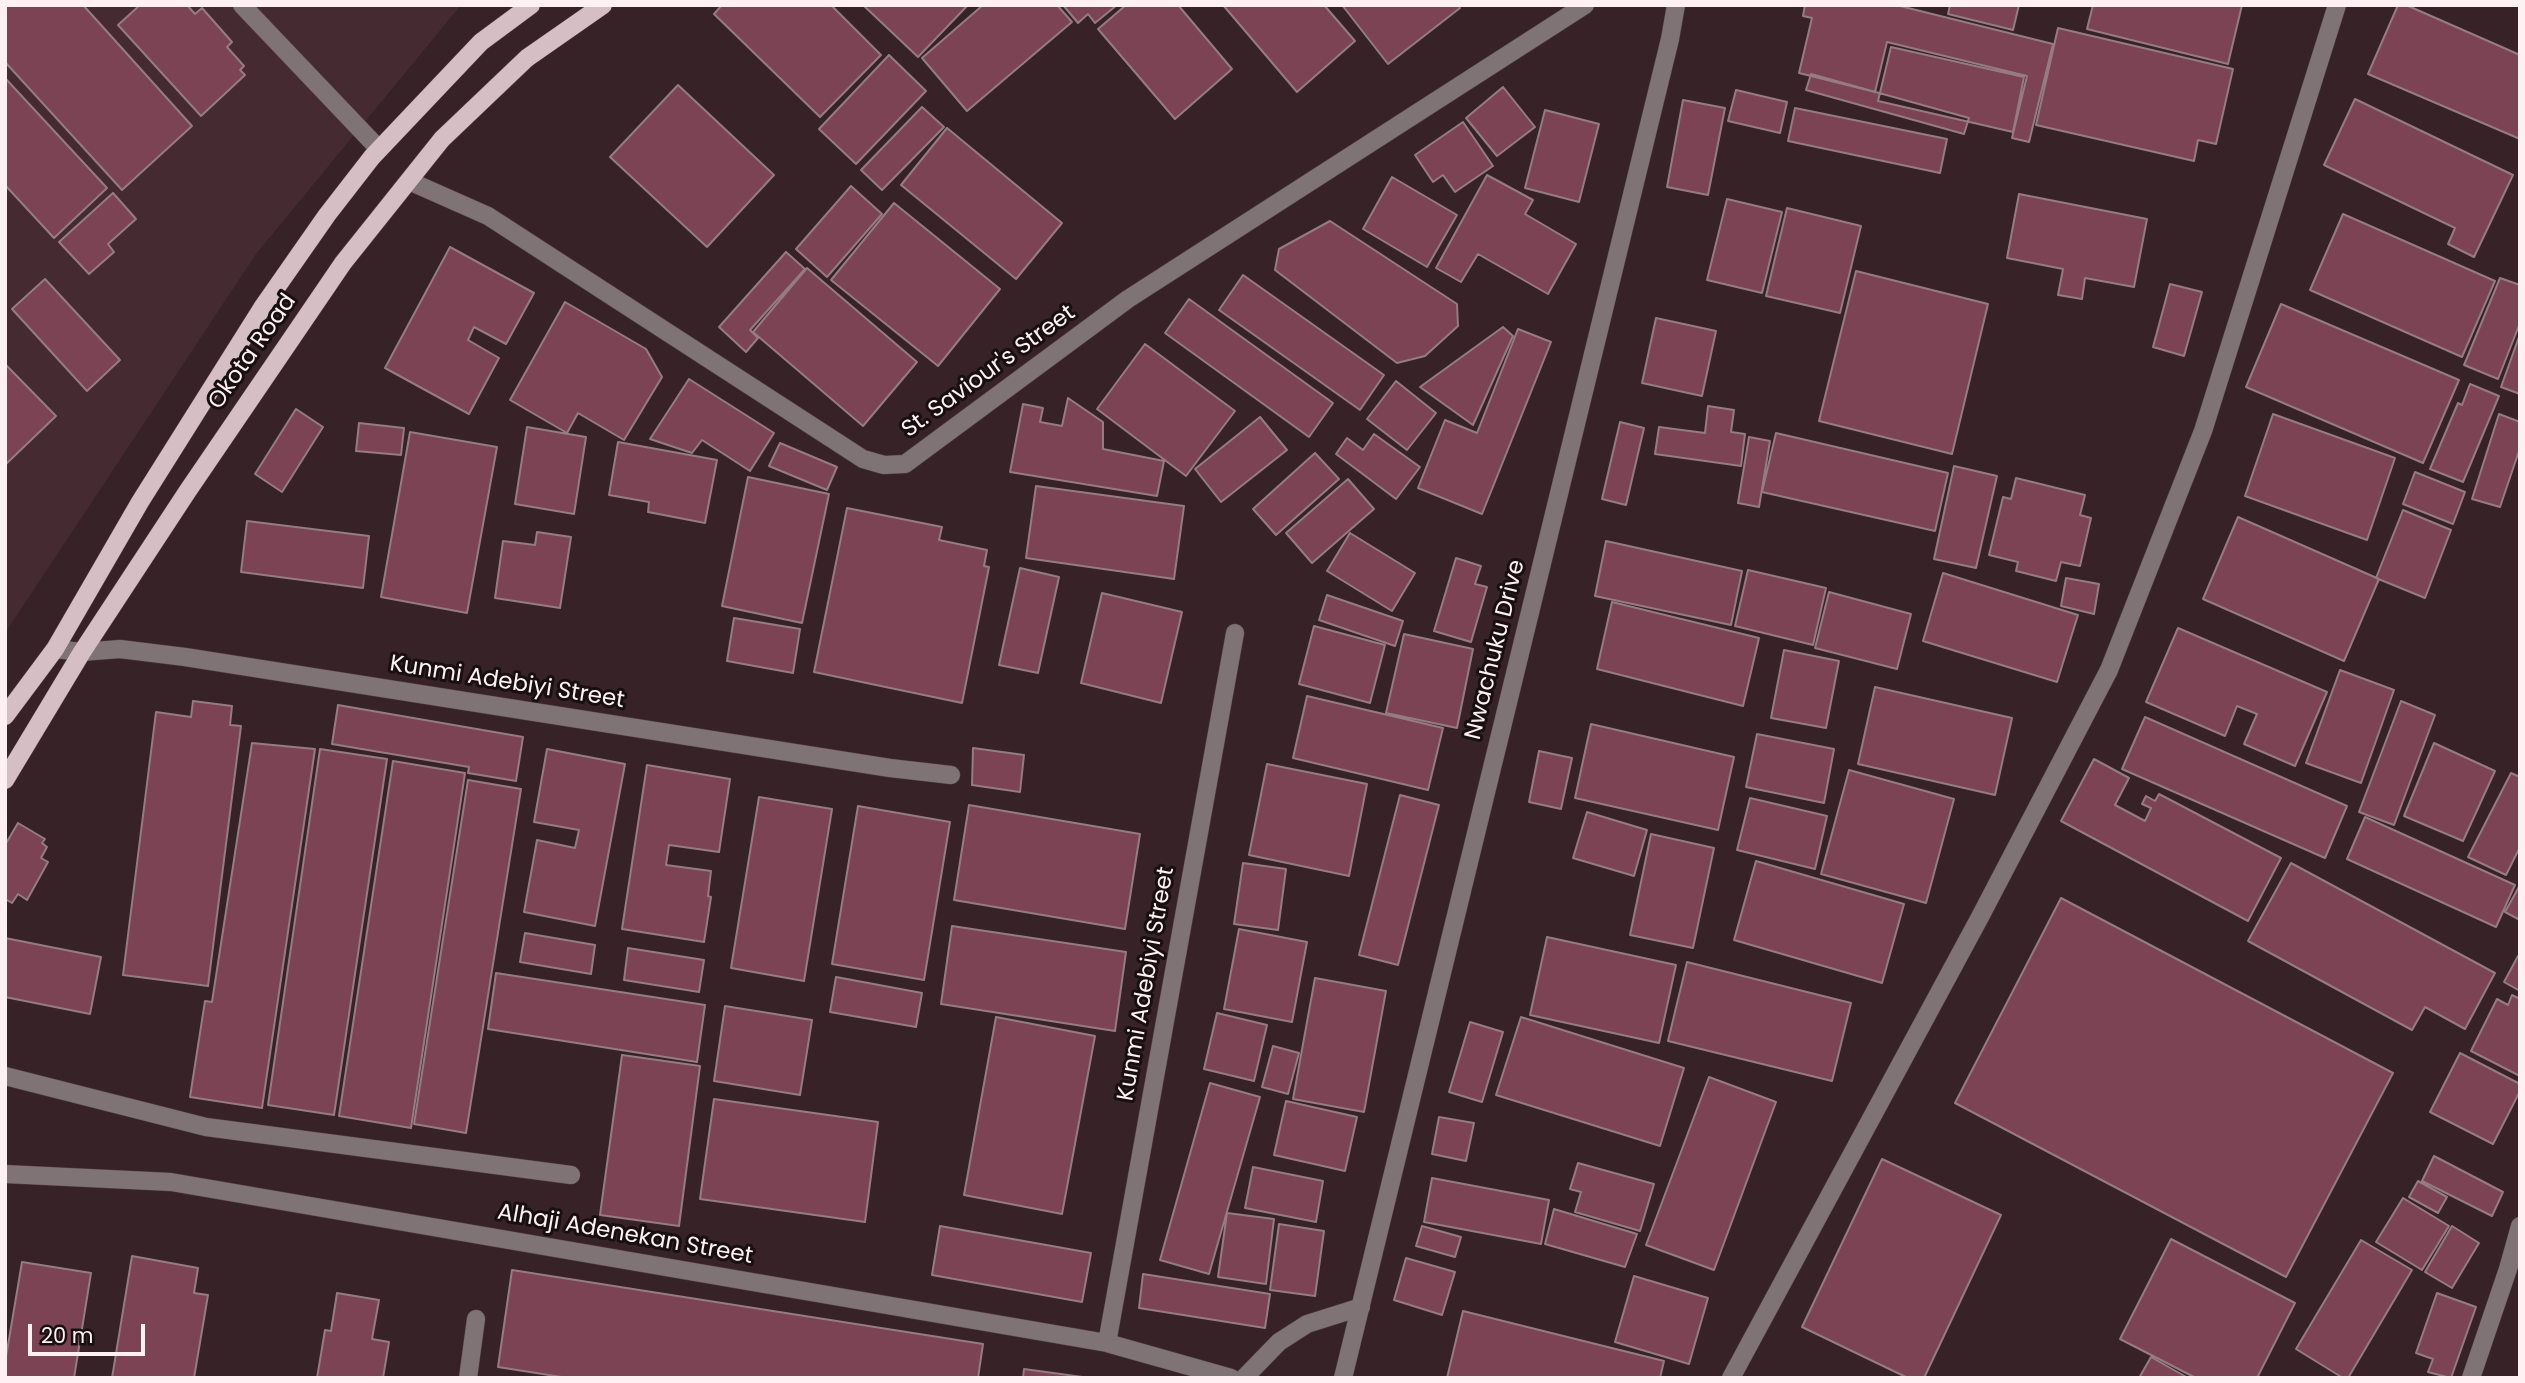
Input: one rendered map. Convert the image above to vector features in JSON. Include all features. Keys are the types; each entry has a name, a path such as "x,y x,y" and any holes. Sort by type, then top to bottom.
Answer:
{"main road":[{"name":"Okota Road","path":"5,716 55,649 140,502 262,308 327,215 379,149 481,42 531,5"},
{"name":"Okota Road","path":"5,780 82,652 343,263 442,139 527,58 603,5"}],"street":[{"path":"242,5 379,149"},
{"name":"St. Saviour's Street","path":"409,181 488,216 863,459 884,465 905,464 1128,299 1586,5"},
{"name":"Nwachuku Drive","path":"1343,1378 1671,40 1676,5"},
{"path":"1731,1378 1980,917 2109,670 2203,431 2337,5"},
{"name":"Kunmi Adebiyi Street","path":"1107,1343 1235,633"},
{"name":"Kunmi Adebiyi Street","path":"55,649 82,652 120,649 185,657 890,768 951,775"},
{"path":"5,1076 206,1127 571,1175"},
{"name":"Alhaji Adenekan Street","path":"5,1174 171,1182 1107,1343 1231,1378"},
{"path":"2471,1378 2520,1226"},
{"path":"1244,1378 1279,1342 1307,1324 1361,1307"},
{"path":"468,1378 476,1319"}],"shaded area":[{"path":"5,5 461,5 256,254 5,633"}],"building":[{"path":"5,5 83,5 192,126 122,190 5,62"},
{"path":"140,5 187,5 195,14 202,8 232,42 227,47 244,66 240,70 245,75 201,116 118,25"},
{"path":"722,5 831,5 881,55 820,117 714,14"},
{"path":"863,5 968,5 918,57"},
{"path":"983,5 1057,5 1072,22 967,111 922,58"},
{"path":"1063,5 1117,5 1095,23 1088,14 1078,23"},
{"path":"1126,5 1178,5 1232,69 1175,119 1098,29"},
{"path":"1223,5 1324,5 1355,41 1297,92"},
{"path":"1342,5 1458,5 1460,8 1388,64"},
{"path":"1805,5 1896,5 2053,44 2029,142 2012,138 2027,76 1887,42 1875,92 1799,73 1812,18 1803,16"},
{"path":"1950,5 2019,5 2013,30 1948,14"},
{"path":"2093,5 2242,5 2228,64 2087,29"},
{"path":"2398,5 2406,5 2520,55 2520,139 2368,74"},
{"path":"2058,28 2233,69 2216,144 2198,140 2194,161 2036,125"},
{"path":"1891,47 2024,77 2013,132 1878,101"},
{"path":"889,55 926,91 856,164 819,129"},
{"path":"1811,74 1969,118 1964,134 1806,90"},
{"path":"5,78 107,188 54,238 5,185"},
{"path":"678,85 774,175 707,247 610,157"},
{"path":"1503,87 1535,127 1497,156 1466,118"},
{"path":"1736,90 1787,102 1780,133 1728,121"},
{"path":"2355,99 2513,175 2474,257 2448,244 2455,228 2324,165"},
{"path":"1683,100 1725,108 1708,195 1667,187"},
{"path":"922,107 944,127 882,190 861,170"},
{"path":"1795,108 1947,139 1940,173 1788,141"},
{"path":"1545,110 1599,124 1579,202 1525,188"},
{"path":"1463,122 1493,166 1455,192 1443,175 1433,182 1415,155"},
{"path":"947,128 1062,223 1016,279 901,185"},
{"path":"1487,175 1533,200 1525,214 1576,244 1548,294 1478,254 1461,282 1436,268"},
{"path":"1392,177 1457,215 1427,267 1363,229"},
{"path":"851,186 882,214 827,277 796,249"},
{"path":"113,193 136,219 108,244 114,252 89,274 59,242"},
{"path":"2019,194 2147,219 2134,287 2085,278 2082,299 2058,295 2063,269 2007,258"},
{"path":"1727,199 1782,212 1762,293 1707,280"},
{"path":"894,203 1000,289 938,366 831,280"},
{"path":"1787,208 1861,226 1840,313 1766,296"},
{"path":"2343,214 2495,281 2462,357 2310,290"},
{"path":"1330,221 1457,304 1458,326 1425,356 1397,363 1275,270 1279,249"},
{"path":"450,247 534,293 506,344 474,327 468,340 499,358 469,414 385,368"},
{"path":"786,252 805,269 750,330 758,338 746,352 719,327"},
{"path":"807,268 917,362 863,426 753,332"},
{"path":"1856,271 1988,304 1952,454 1819,421"},
{"path":"1243,275 1384,375 1360,410 1219,310"},
{"path":"2500,278 2520,285 2520,323 2498,379 2464,365"},
{"path":"45,279 120,360 87,391 12,309"},
{"path":"2170,284 2202,292 2184,356 2153,347"},
{"path":"1189,299 1333,403 1309,437 1165,333"},
{"path":"565,302 646,349 662,377 624,440 578,413 567,433 510,400"},
{"path":"2281,304 2459,380 2423,463 2246,387"},
{"path":"1656,318 1716,331 1702,396 1642,383"},
{"path":"1503,327 1513,336 1473,425 1420,387"},
{"path":"1518,329 1551,342 1482,514 1418,488 1445,420 1477,433"},
{"path":"2520,334 2520,394 2501,387"},
{"path":"1145,344 1235,411 1186,476 1097,409"},
{"path":"5,364 56,416 5,465"},
{"path":"689,379 774,433 750,471 702,440 692,453 650,439"},
{"path":"1396,381 1436,413 1407,450 1367,419"},
{"path":"2470,384 2499,396 2463,482 2430,469 2458,403 2462,405"},
{"path":"1068,398 1103,422 1103,449 1164,461 1157,496 1010,472 1023,404 1043,408 1040,422 1062,426"},
{"path":"1708,406 1734,410 1731,432 1745,434 1741,466 1655,454 1659,427 1705,433"},
{"path":"296,409 323,427 282,492 255,474"},
{"path":"2273,414 2395,458 2367,540 2245,496"},
{"path":"2499,414 2520,422 2520,448 2500,507 2472,499"},
{"path":"1260,417 1287,450 1221,502 1195,469"},
{"path":"1620,422 1644,428 1626,505 1602,499"},
{"path":"359,423 404,428 401,455 356,451"},
{"path":"527,427 586,437 574,514 515,504"},
{"path":"410,432 497,447 467,613 381,597"},
{"path":"1776,433 1948,473 1935,531 1762,492"},
{"path":"1374,434 1420,467 1396,499 1336,454 1347,438 1363,450"},
{"path":"1749,437 1770,441 1759,507 1738,503"},
{"path":"618,442 717,460 705,523 648,512 649,502 609,495"},
{"path":"780,443 837,467 827,490 769,466"},
{"path":"1315,453 1339,479 1276,535 1253,509"},
{"path":"1954,466 1997,476 1976,568 1934,559"},
{"path":"2415,472 2465,492 2453,524 2403,504"},
{"path":"748,477 829,494 802,623 722,606"},
{"path":"2016,478 2085,495 2080,515 2091,518 2080,566 2061,562 2056,581 2016,571 2018,562 1989,555 2003,497 2011,499"},
{"path":"1348,479 1374,509 1312,563 1286,533"},
{"path":"1036,486 1184,506 1174,579 1026,558"},
{"path":"847,508 942,527 939,540 987,550 984,566 989,567 962,703 814,672"},
{"path":"2403,510 2451,530 2425,598 2376,578"},
{"path":"2238,517 2379,579 2344,661 2203,599"},
{"path":"247,521 369,536 363,588 241,572"},
{"path":"537,532 571,537 560,608 495,598 503,541 535,545"},
{"path":"1350,533 1415,573 1392,611 1327,571"},
{"path":"1606,541 1742,571 1731,625 1595,596"},
{"path":"1456,558 1481,566 1475,584 1487,587 1471,642 1434,631"},
{"path":"1020,568 1059,577 1038,673 999,665"},
{"path":"1748,570 1826,588 1813,645 1735,626"},
{"path":"1943,573 2078,615 2057,682 1923,641"},
{"path":"2066,578 2099,584 2094,614 2061,606"},
{"path":"1829,592 1911,614 1897,669 1815,648"},
{"path":"1102,593 1182,612 1161,703 1081,683"},
{"path":"1327,595 1403,621 1395,646 1319,620"},
{"path":"1612,602 1759,638 1743,706 1597,669"},
{"path":"734,618 800,629 793,673 727,661"},
{"path":"1314,626 1385,645 1370,703 1299,684"},
{"path":"2178,628 2327,692 2295,766 2244,744 2257,714 2237,706 2225,736 2146,702"},
{"path":"1404,634 1473,649 1457,728 1386,713"},
{"path":"1784,650 1839,661 1826,728 1771,718"},
{"path":"2340,670 2394,690 2361,783 2306,763"},
{"path":"1875,687 2012,718 1995,795 1858,764"},
{"path":"1307,696 1443,728 1428,790 1293,758"},
{"path":"193,701 232,706 230,725 241,726 208,986 123,975 156,712 191,717"},
{"path":"2401,701 2435,715 2394,825 2359,812"},
{"path":"338,705 523,737 516,781 468,773 469,767 332,744"},
{"path":"2145,717 2347,806 2325,858 2122,769"},
{"path":"1591,724 1734,757 1718,830 1575,798"},
{"path":"1757,734 1834,749 1824,803 1746,787"},
{"path":"252,743 315,749 262,1108 190,1097 205,1001 212,1002"},
{"path":"2434,743 2495,771 2463,841 2404,816"},
{"path":"973,748 1024,755 1020,792 972,785"},
{"path":"320,749 387,759 334,1115 268,1105"},
{"path":"547,749 625,764 595,926 524,912 537,840 575,848 579,830 534,822"},
{"path":"1539,751 1572,758 1561,809 1529,802"},
{"path":"2094,759 2129,778 2115,805 2145,821 2151,808 2142,804 2146,796 2155,801 2159,794 2281,858 2248,921 2061,821"},
{"path":"393,761 465,773 411,1128 339,1116"},
{"path":"1267,764 1367,784 1349,876 1249,855"},
{"path":"647,765 730,779 719,852 669,845 666,865 711,871 708,896 711,897 704,942 622,929"},
{"path":"1849,770 1954,799 1926,903 1821,874"},
{"path":"2511,773 2520,777 2520,847 2506,875 2468,857"},
{"path":"468,780 521,789 466,1133 414,1124"},
{"path":"1400,795 1439,805 1398,965 1359,955"},
{"path":"759,797 832,809 804,981 731,968"},
{"path":"1750,798 1827,816 1815,869 1737,850"},
{"path":"969,805 1140,834 1125,929 954,900"},
{"path":"858,806 950,822 924,980 832,964"},
{"path":"1587,812 1647,830 1634,876 1573,858"},
{"path":"2365,817 2515,885 2496,927 2347,859"},
{"path":"18,823 45,839 42,843 47,847 41,858 48,862 27,900 18,894 12,903 5,899 5,845"},
{"path":"1651,834 1714,848 1693,948 1630,935"},
{"path":"1756,861 1904,904 1882,983 1734,940"},
{"path":"1243,863 1286,869 1278,930 1234,924"},
{"path":"2291,863 2495,973 2465,1029 2425,1007 2412,1030 2248,941"},
{"path":"2520,885 2520,920 2505,912"},
{"path":"2061,898 2393,1073 2286,1277 1955,1103"},
{"path":"952,926 1126,952 1115,1031 941,1004"},
{"path":"1239,929 1307,942 1292,1022 1224,1009"},
{"path":"525,933 595,945 591,974 520,962"},
{"path":"1547,937 1676,965 1659,1043 1530,1015"},
{"path":"5,938 101,957 90,1014 5,997"},
{"path":"628,948 704,960 699,992 624,980"},
{"path":"2518,956 2520,957 2520,991 2504,982"},
{"path":"1687,962 1851,1003 1832,1081 1668,1041"},
{"path":"496,973 705,1005 697,1062 488,1029"},
{"path":"836,977 922,993 916,1027 830,1012"},
{"path":"1315,978 1386,991 1364,1112 1293,1099"},
{"path":"2512,995 2520,999 2520,1076 2471,1051 2497,999 2508,1005"},
{"path":"725,1006 812,1020 800,1095 714,1081"},
{"path":"1217,1013 1267,1025 1254,1081 1204,1069"},
{"path":"996,1017 1095,1036 1062,1214 964,1195"},
{"path":"1521,1017 1684,1068 1660,1146 1496,1095"},
{"path":"1470,1022 1503,1032 1482,1102 1449,1092"},
{"path":"1273,1046 1299,1053 1288,1094 1262,1087"},
{"path":"2460,1053 2520,1084 2520,1091 2493,1144 2430,1112"},
{"path":"622,1055 700,1066 679,1226 600,1215"},
{"path":"1709,1077 1776,1102 1714,1270 1646,1245"},
{"path":"1210,1083 1260,1097 1209,1274 1160,1260"},
{"path":"714,1099 878,1122 865,1222 700,1199"},
{"path":"1286,1101 1357,1117 1345,1171 1274,1155"},
{"path":"1439,1117 1474,1123 1466,1161 1432,1154"},
{"path":"2434,1156 2503,1192 2492,1216 2422,1181"},
{"path":"1882,1159 2001,1215 1924,1378 1908,1378 1802,1327"},
{"path":"1578,1163 1654,1184 1640,1231 1575,1212 1581,1192 1570,1189"},
{"path":"1253,1167 1323,1181 1316,1222 1245,1208"},
{"path":"1432,1178 1549,1200 1541,1244 1424,1222"},
{"path":"2418,1181 2447,1197 2438,1213 2409,1197"},
{"path":"2403,1198 2449,1226 2422,1270 2376,1242"},
{"path":"1554,1209 1637,1234 1625,1267 1545,1244"},
{"path":"1227,1213 1274,1219 1266,1284 1218,1277"},
{"path":"1279,1224 1324,1231 1315,1296 1270,1290"},
{"path":"940,1226 1091,1253 1082,1302 932,1275"},
{"path":"1422,1226 1461,1237 1455,1257 1416,1246"},
{"path":"2452,1226 2479,1243 2452,1288 2425,1272"},
{"path":"2171,1239 2295,1303 2257,1378 2196,1378 2120,1339"},
{"path":"2361,1240 2412,1270 2348,1378 2343,1378 2296,1349"},
{"path":"132,1256 198,1268 194,1293 208,1295 194,1378 112,1378"},
{"path":"1406,1258 1455,1272 1442,1315 1394,1300"},
{"path":"22,1262 91,1273 74,1378 5,1378 5,1363"},
{"path":"512,1270 983,1344 978,1378 568,1378 498,1367"},
{"path":"1143,1274 1270,1294 1265,1328 1139,1308"},
{"path":"1634,1276 1708,1298 1689,1364 1615,1342"},
{"path":"337,1293 379,1300 372,1339 389,1342 383,1378 317,1378 325,1330 331,1331"},
{"path":"2437,1293 2476,1307 2451,1378 2428,1372 2433,1359 2416,1353"},
{"path":"1463,1311 1664,1361 1660,1378 1447,1378"},
{"path":"2151,1357 2188,1378 2139,1378"},
{"path":"1024,1369 1090,1378 1023,1378"}]}
